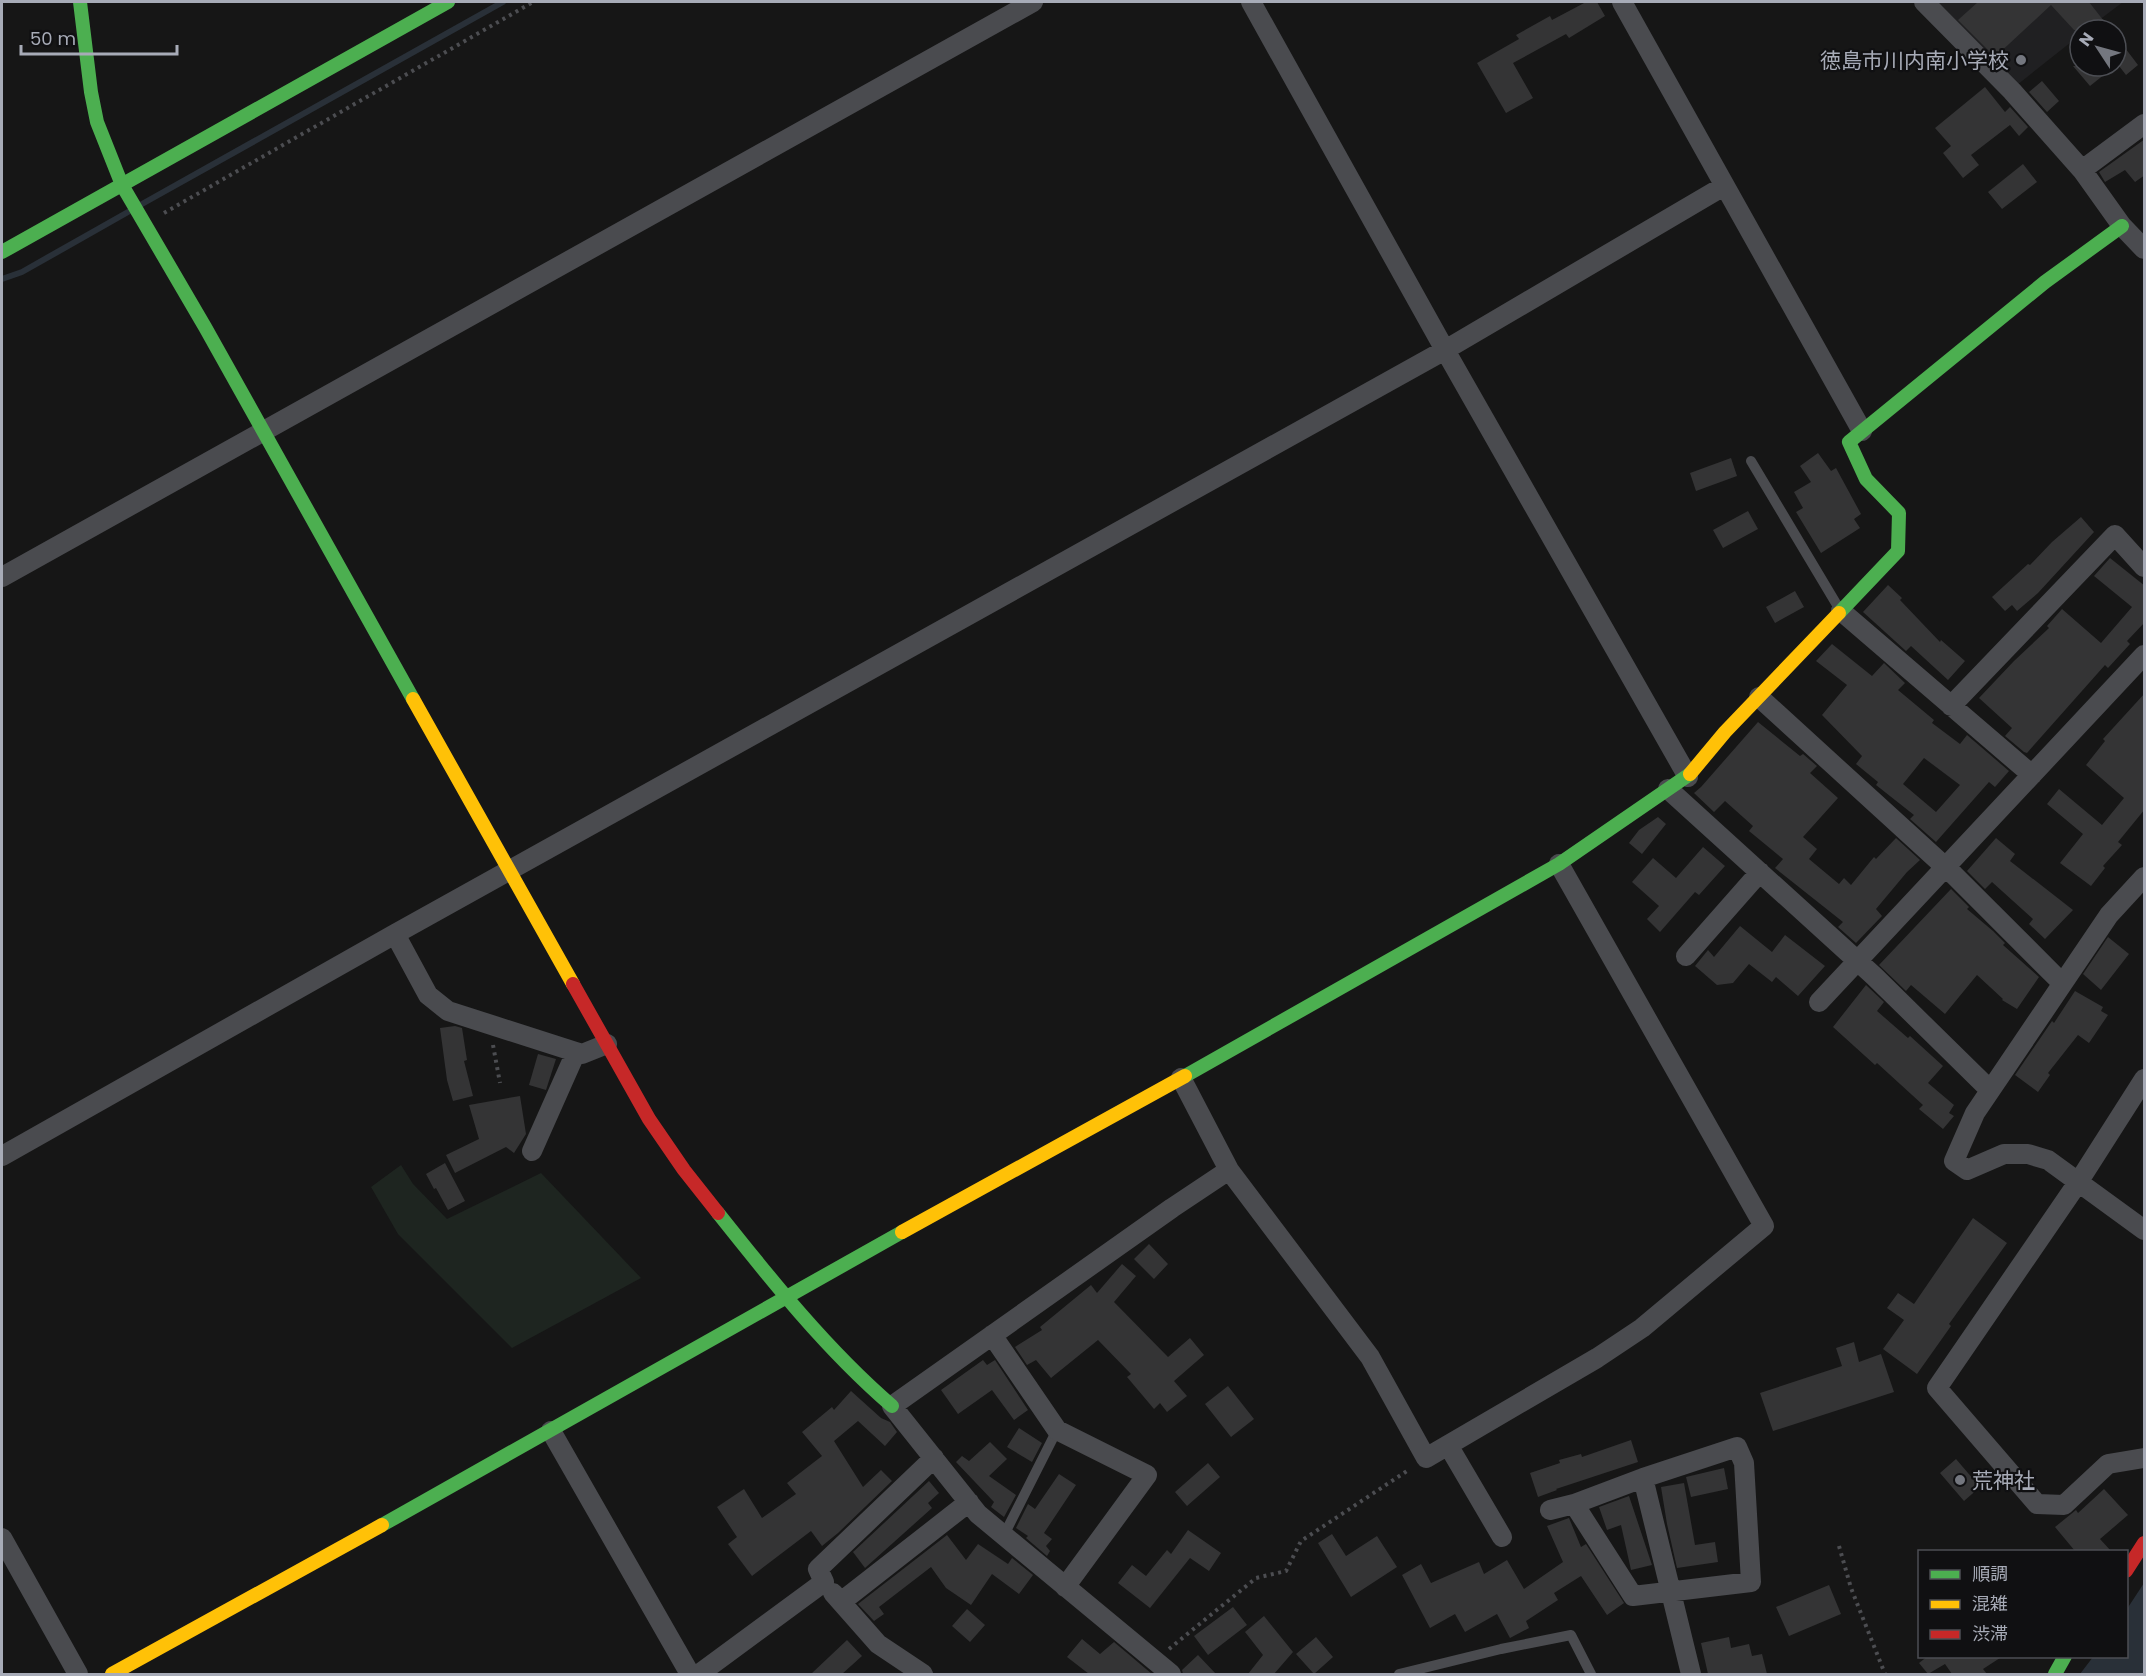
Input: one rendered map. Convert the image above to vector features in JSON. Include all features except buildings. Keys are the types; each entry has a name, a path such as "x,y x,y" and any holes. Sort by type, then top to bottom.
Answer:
{"street":[{"path":"80,2 97,122 125,190 205,327 607,1044 669,1150 785,1296 828,1346 892,1406 978,1514 1171,1674"},
{"path":"2,252 125,190 448,2"},
{"path":"2,578 1033,2"},
{"path":"1251,2 1445,350 1688,777"},
{"path":"1622,2 1862,431"},
{"path":"1924,2 2012,91 2082,170 2121,226 2145,249"},
{"path":"2082,170 2145,124"},
{"path":"2,1156 395,934 1445,350 1724,186"},
{"path":"112,1674 550,1431 785,1296 1181,1078 1559,864 1688,777 1725,732 1898,551 1899,513 1866,479 1849,442 2045,282 2121,226"},
{"path":"1951,706 2115,535 2145,567"},
{"path":"1841,611 2032,775"},
{"path":"1819,1002 2145,656"},
{"path":"1759,697 1945,867 2062,983"},
{"path":"1668,789 1858,962 1990,1090"},
{"path":"1181,1078 1229,1170 1370,1357 1426,1458 1597,1358 1642,1329 1764,1226 1559,864"},
{"path":"1686,957 1760,872"},
{"path":"2145,877 2109,915 1990,1090 1975,1113 1954,1161 1967,1170 2004,1154 2028,1154 2048,1160 2145,1230"},
{"path":"395,934 428,995 448,1011 582,1054 607,1044"},
{"path":"532,1151 576,1052"},
{"path":"2145,1079 2079,1181 1937,1388 2037,1504 2064,1505 2108,1464 2145,1458"},
{"path":"892,1406 1229,1170"},
{"path":"992,1335 1057,1430 1147,1475 1065,1587"},
{"path":"550,1431 690,1674"},
{"path":"1448,1445 1502,1537"},
{"path":"1550,1510 1574,1504 1737,1447 1744,1463 1751,1582 1633,1596 1574,1504"},
{"path":"923,1674 878,1644 824,1582 818,1569 934,1458"},
{"path":"1643,1478 1691,1674"},
{"path":"842,1602 969,1503"},
{"path":"2,1538 78,1674"},
{"path":"2128,1569 2145,1543"},
{"path":"699,1674 824,1582"},
{"path":"2055,1674 2064,1658"}],"lane":[{"path":"1751,461 1841,611"},
{"path":"1004,1535 1057,1430"},
{"path":"1399,1674 1501,1648 1571,1635 1591,1674"}],"path":[{"path":"143,221 533,2"},
{"path":"489,1024 500,1083"},
{"path":"1154,1661 1256,1578 1286,1571 1301,1541 1426,1458"},
{"path":"1839,1546 1851,1588 1885,1674"}],"shaded area":[{"name":"徳島市川内南小学校","path":"1936,2 2123,2 2102,18 2068,18 2068,45 2017,85"},
{"path":"401,1165 413,1184 447,1219 541,1173 641,1278 512,1348 398,1234 371,1187"},
{"path":"2144,1583 2144,1674 2080,1674 2092,1658 2128,1658 2128,1607"}],"waterway":[{"path":"142,204 503,2"},
{"path":"2,279 22,272 128,212"}],"traffic: fast":[{"path":"80,2 97,122 122,185 205,327 413,699"},
{"path":"2,252 448,2"},
{"path":"1839,613 1898,551 1899,513 1866,479 1849,442 2045,282 2122,226"},
{"path":"1185,1076 1559,864 1690,774"},
{"path":"718,1213 822,1338 892,1406"},
{"path":"382,1525 902,1232"},
{"path":"2055,1674 2064,1658"}],"traffic: slow":[{"path":"1690,774 1725,732 1839,613"},
{"path":"413,699 573,984"},
{"path":"902,1232 1185,1076"},
{"path":"112,1674 382,1525"}],"traffic: jam":[{"path":"573,984 649,1119 684,1170 718,1213"},
{"path":"2128,1568 2144,1543"}],"place":[{"name":"徳島市川内南小学校","path":"2021,60"},
{"name":"荒神社","path":"1960,1480"}]}
